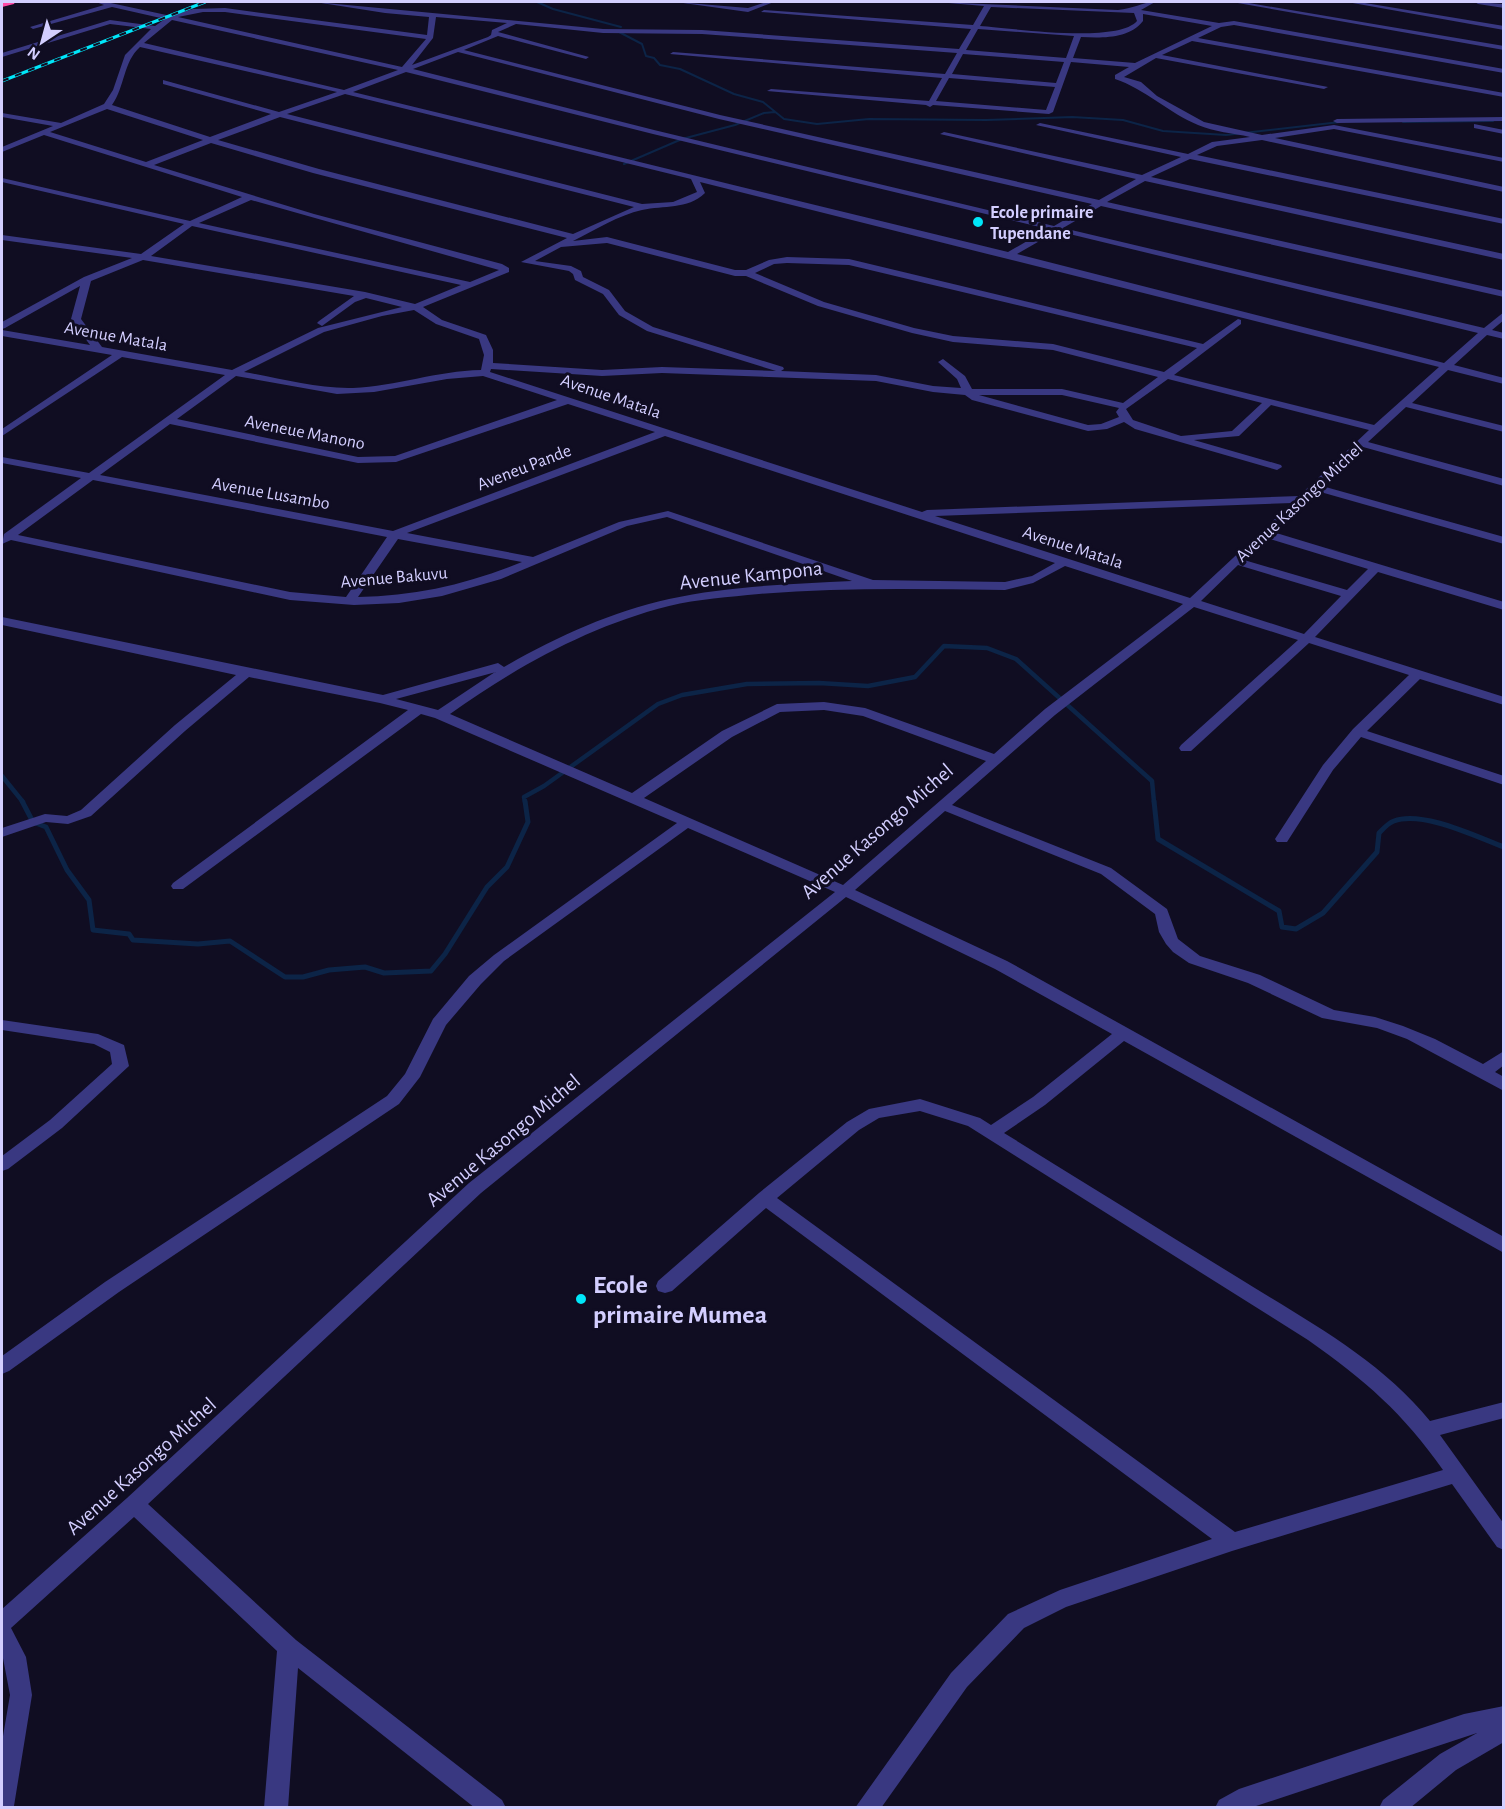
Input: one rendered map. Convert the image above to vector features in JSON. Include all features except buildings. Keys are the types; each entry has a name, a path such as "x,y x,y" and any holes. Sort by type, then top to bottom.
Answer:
{"highway":[{"path":"2,5 11,2"}],"street":[{"path":"99,2 404,69 653,132 1503,336"},
{"path":"33,27 124,2"},
{"path":"318,2 432,16 584,28 599,33 702,32 1136,65"},
{"path":"680,2 748,10 771,2"},
{"path":"940,2 1091,12 1136,11 1219,26"},
{"path":"1136,11 1152,2"},
{"path":"1235,2 1503,48"},
{"path":"1350,2 1503,27"},
{"path":"1478,2 1503,6"},
{"path":"930,105 988,6"},
{"path":"2,150 107,106 115,94 118,79 129,54 138,44 169,19 203,8 429,37"},
{"path":"764,12 1078,35 1113,34 1131,29 1140,21 1136,11"},
{"path":"404,69 428,42 435,25 432,16"},
{"path":"435,25 497,20"},
{"path":"2,55 114,21 155,28"},
{"path":"146,165 490,38 495,35 494,33 515,22"},
{"path":"1503,71 1234,23 1219,26 1136,65 1118,77 1138,84 1154,98 1192,120 1258,138 1503,190"},
{"path":"702,32 722,26"},
{"path":"494,33 586,57"},
{"path":"771,91 1046,113 1050,112 1078,35"},
{"path":"1193,39 1503,95"},
{"path":"138,44 345,92 1009,255 1503,381"},
{"path":"2,47 19,49"},
{"path":"456,50 719,117 1503,294"},
{"path":"673,54 1059,85"},
{"path":"1156,56 1324,87"},
{"path":"166,82 642,207 666,206 696,197 701,193 694,178"},
{"path":"107,106 209,140 340,178 574,237"},
{"path":"2,115 61,125"},
{"path":"2,122 14,117"},
{"path":"1245,134 1337,121 1467,122 1503,119"},
{"path":"1467,122 1503,132"},
{"path":"1040,125 1503,222"},
{"path":"1009,255 1145,177 1215,144 1334,127 1503,160"},
{"path":"44,134 248,198 499,266 506,270"},
{"path":"944,134 1503,257"},
{"path":"2,180 190,224 472,285"},
{"path":"2,326 87,279 143,257 190,224 248,198"},
{"path":"608,198 628,212"},
{"path":"5,538 91,479 234,373 321,330 381,313 416,307 472,285 642,207"},
{"path":"2,237 143,257 365,295 416,307 439,322 483,337 490,348 486,370 544,367 602,373 663,370 876,378 933,389 968,392 1054,391 1125,412 1138,427 1277,467"},
{"path":"562,245 606,240 735,273 747,273 821,304 912,330 953,339 1053,347 1376,429"},
{"path":"747,273 772,262 787,260 849,262 1203,347"},
{"path":"525,262 571,269 578,273 578,278 583,282 606,292 622,313 651,328 716,347 796,376"},
{"path":"87,279 76,319 98,349"},
{"path":"321,323 351,300 365,295"},
{"name":"Avenue Kasongo Michel","path":"2,1622 134,1504 475,1188 845,891 1050,712 1192,603 1376,429 1449,367 1503,315"},
{"path":"968,392 988,402 1088,428 1103,427 1238,322"},
{"name":"Avenue Matala","path":"2,333 358,392 486,370 664,432 1503,701"},
{"path":"2,346 18,336"},
{"path":"2,433 121,353"},
{"path":"943,362 967,384 968,392"},
{"name":"Aveneue Manono","path":"170,422 377,462 396,459 568,400"},
{"path":"1175,437 1235,434 1269,402"},
{"path":"1405,404 1503,429"},
{"name":"Aveneu Pande","path":"395,534 664,432"},
{"path":"1362,444 1503,483"},
{"name":"Avenue Lusambo","path":"2,460 91,479 534,561"},
{"path":"1315,487 1503,541"},
{"path":"916,513 1302,499"},
{"name":"Avenue Bakuvu","path":"5,538 290,596 318,601 350,601 433,594 453,590 534,561 612,529 654,515 668,514 872,584"},
{"path":"350,601 395,534"},
{"path":"1266,534 1503,606"},
{"path":"1236,561 1347,594"},
{"name":"Avenue Kampona","path":"440,714 480,685 532,655 601,625 671,603 703,596 872,584 1005,586 1022,584 1043,577 1064,562"},
{"path":"1186,748 1306,639 1347,594 1377,566"},
{"path":"2,621 246,674 382,699 440,714 632,800 845,891 1001,965 1503,1246"},
{"path":"382,699 448,683 532,655"},
{"path":"2,833 45,818 68,820 86,813 180,728 246,674"},
{"path":"1282,838 1328,768 1358,732 1418,674"},
{"path":"632,800 727,734 777,708 824,706 865,712 994,759"},
{"path":"178,886 420,708"},
{"path":"1358,732 1503,781"},
{"path":"941,805 1106,871 1162,912 1163,924 1169,936 1179,949 1192,957 1263,983 1330,1015 1353,1021 1378,1023 1406,1033 1484,1072 1503,1085"},
{"path":"2,1366 112,1287 393,1100 412,1077 439,1023 475,980 499,958 686,823"},
{"path":"2,1025 98,1039 118,1049 121,1066 64,1117 2,1165"},
{"path":"991,1133 1039,1101 1124,1033"},
{"path":"1484,1072 1503,1056"},
{"path":"665,1286 765,1198 853,1126 875,1113 920,1105 974,1122 1315,1335 1361,1367 1389,1391 1426,1430 1455,1475 1503,1541"},
{"path":"765,1198 1232,1542"},
{"path":"1426,1430 1503,1410"},
{"path":"867,1808 959,1680 1016,1621 1060,1600 1232,1542 1455,1475"},
{"path":"134,1504 288,1647 494,1808"},
{"path":"2,1633 15,1657 21,1695 2,1806"},
{"path":"276,1808 288,1647"},
{"path":"1227,1808 1239,1800 1464,1725 1503,1716"},
{"path":"1391,1808 1448,1762 1503,1729"}],"waterway":[{"path":"537,2 553,9 621,27"},
{"path":"619,32 642,44 646,56 654,58 660,65 680,69 734,94 763,102 784,119 817,124 869,119 986,120 1072,117 1123,120 1163,131 1226,135 1340,122"},
{"path":"624,164 682,139 735,125 764,113 775,112"},
{"path":"1403,122 1493,121"},
{"path":"525,802 524,797 544,786 658,704 682,695 747,684 819,683 868,686 915,677 944,646 987,648 1016,659 1152,781 1154,802"},
{"path":"2,776 23,802"},
{"path":"22,801 33,822 46,827 67,870 89,900 93,930 129,934 133,940 198,944 230,941 285,977 303,977 329,970 365,967 384,973 431,971 445,954 487,887 507,867 528,822 525,801"},
{"path":"1154,801 1158,839 1279,911 1282,927 1296,929 1323,913 1377,852 1379,833 1394,821 1419,819 1434,822 1465,831 1504,847"}],"railway":[{"path":"2,81 205,2"}],"place":[{"name":"Ecole primaire Tupendane","path":"978,222"},
{"name":"Ecole primaire Mumea","path":"581,1299"}]}
